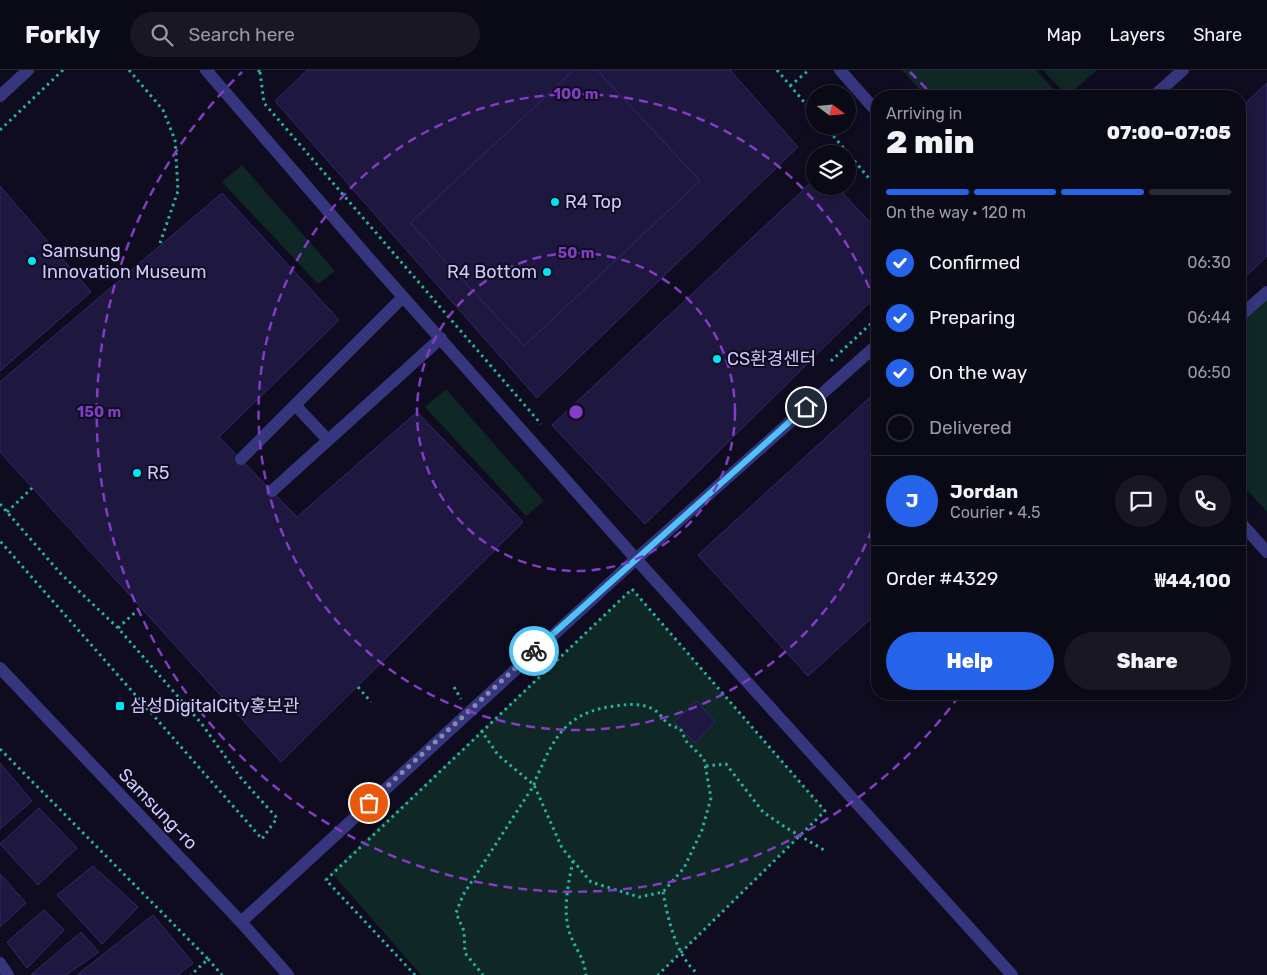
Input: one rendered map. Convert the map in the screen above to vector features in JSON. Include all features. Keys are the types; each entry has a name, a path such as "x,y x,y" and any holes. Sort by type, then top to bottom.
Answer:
{"street":[{"path":"0,96 28,70"},
{"path":"206,70 403,296 636,558 1012,975"},
{"path":"840,70 871,104"},
{"path":"1161,90 1183,70"},
{"path":"1246,311 1267,292"},
{"path":"241,459 403,296"},
{"path":"272,491 441,338"},
{"path":"241,922 636,558 871,350"},
{"path":"295,405 328,440"},
{"path":"1246,529 1267,552"},
{"name":"Samsung-ro","path":"2,673 241,922 288,975"},
{"path":"0,963 8,975"}],"path":[{"path":"0,130 63,70"},
{"path":"129,70 163,110 175,140 178,191 159,246"},
{"path":"777,70 806,105"},
{"path":"790,86 809,70"},
{"path":"260,71 264,104 545,428"},
{"path":"832,135 871,180"},
{"path":"828,364 871,324"},
{"path":"7,512 32,488"},
{"path":"0,504 61,574 118,628 201,723 240,777 277,818 262,839 0,541"},
{"path":"415,975 326,880 632,589 825,811 658,975"},
{"path":"118,628 141,607"},
{"path":"358,687 371,702"},
{"path":"454,687 498,755 534,785 562,848 592,882 640,897 663,892 684,868 704,823 711,798 704,759 686,740 680,728 669,726 653,709 633,703 598,708 568,724 549,748 534,785 463,895 456,913 464,931 465,953 483,975"},
{"path":"0,748 222,975"},
{"path":"706,766 726,764 763,812 824,850"},
{"path":"573,860 567,889 567,916 571,938 584,958 586,975"},
{"path":"663,892 681,952 688,966 698,974"},
{"path":"191,975 208,959"}],"green space":[{"path":"902,70 1036,70 1054,90 920,90"},
{"path":"1043,70 1097,70 1074,90 1061,90"},
{"path":"242,165 335,271 318,284 222,182"},
{"path":"1267,296 1267,512 1246,489 1246,315"},
{"path":"446,389 544,501 526,516 425,407"},
{"path":"632,589 825,811 658,975 421,975 331,872"}],"building":[{"name":"R4 Bottom","path":"307,70 730,70 798,147 537,398 275,101"},
{"name":"R4 Top","path":"574,70 597,70 700,181 524,346 410,223"},
{"path":"1267,83 1267,256 1246,276 1246,102"},
{"name":"Samsung Innovation Museum","path":"0,186 91,292 0,371"},
{"name":"CS환경센터","path":"806,187 806,195 844,195 871,224 871,301 645,524 552,425"},
{"name":"R5","path":"222,193 339,320 219,437 297,517 417,412 523,522 281,762 0,452 0,382"},
{"path":"871,396 871,618 808,676 698,555"},
{"path":"697,701 715,722 695,743 674,722"},
{"path":"0,763 32,801 0,829"},
{"path":"39,808 77,848 38,885 0,844"},
{"path":"93,866 138,907 102,944 57,895"},
{"path":"0,874 26,903 0,927"},
{"path":"44,910 64,930 27,968 7,942"},
{"path":"153,915 193,963 178,975 77,975"},
{"path":"81,932 99,952 66,975 31,975"}],"way so far":[{"path":"369,803 534,651"}],"place":[{"name":"R4 Top","path":"555,202"},
{"name":"Samsung Innovation Museum","path":"32,261"},
{"name":"R4 Bottom","path":"547,272"},
{"name":"CS환경센터","path":"717,359"},
{"name":"R5","path":"137,473"},
{"name":"삼성DigitalCity홍보관","path":"120,706"}],"route":[{"path":"534,651 806,407"}]}
